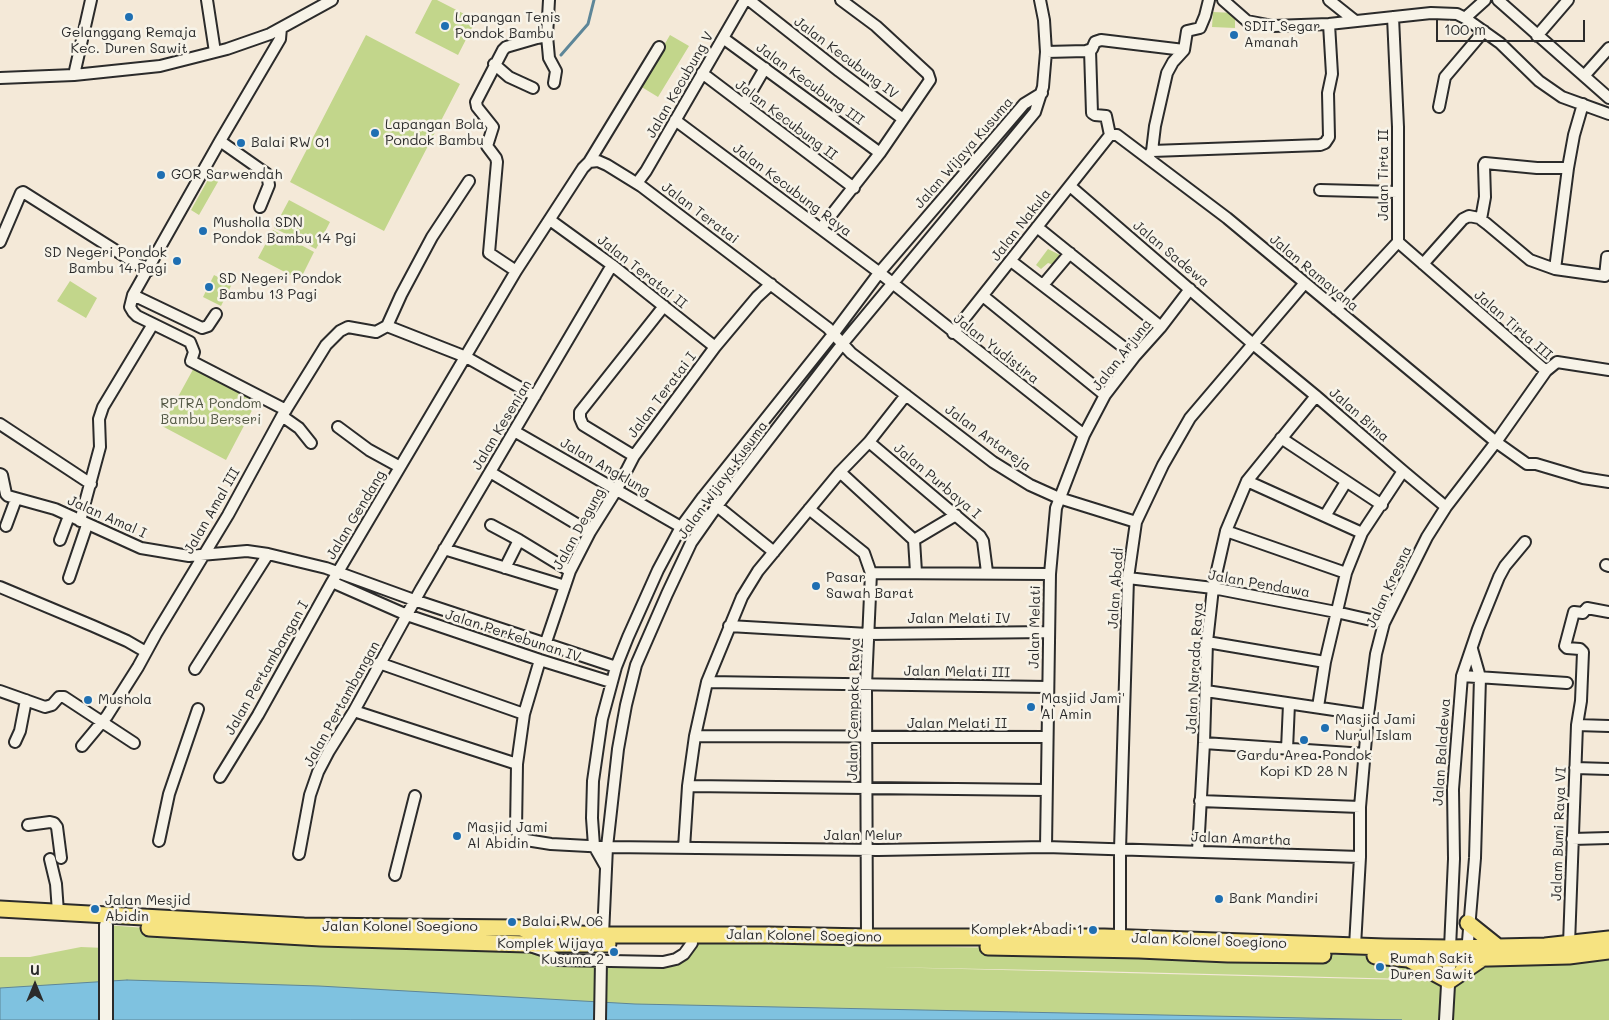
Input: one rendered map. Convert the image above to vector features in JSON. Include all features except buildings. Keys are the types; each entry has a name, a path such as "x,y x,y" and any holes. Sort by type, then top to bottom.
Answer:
{"main road":[{"name":"Jalan Kolonel Soegiono","path":"0,909 328,927 520,928 537,932 603,935 769,935 1120,943 1228,954 1357,955 1408,959 1467,953 1498,947 1569,944 1609,939"},
{"name":"Jalan Kolonel Soegiono","path":"0,918 285,936 527,944 692,942 1120,943 1355,946 1450,954"},
{"path":"1468,923 1498,947"},
{"name":"Jalan Kolonel Soegiono","path":"1467,953 1484,957 1569,956 1609,951"},
{"path":"1408,959 1449,982 1484,957"}],"street":[{"path":"74,75 91,0"},
{"path":"207,0 215,52"},
{"path":"0,78 74,75 160,66 215,52 270,34 317,3 332,0"},
{"path":"549,0 547,36 549,58 556,68 557,74 554,83"},
{"name":"Jalan Kecubung V","path":"637,183 646,171 745,0"},
{"name":"Jalan Kecubung IV","path":"749,0 903,119"},
{"path":"821,228 854,188 930,83 928,74 876,26 841,0"},
{"path":"1040,0 1044,20 1046,52 1042,93"},
{"path":"1209,0 1200,28 1187,31 1184,50 1173,62 1167,73 1150,154 1320,145 1325,143 1329,137 1328,93 1332,74 1329,24"},
{"path":"1223,0 1241,18 1273,26 1329,24 1445,12 1457,14 1484,31 1513,54 1539,81 1562,97 1609,114"},
{"path":"1329,0 1354,20"},
{"path":"1465,18 1485,0"},
{"path":"1498,0 1609,98"},
{"path":"1537,36 1568,0"},
{"name":"Jalan Tirta II","path":"1394,17 1398,127 1398,242"},
{"path":"281,28 280,39 134,295 130,307 133,312 153,324 190,342 194,352 191,361 284,413 311,443"},
{"path":"1439,107 1445,77 1484,31"},
{"path":"516,271 489,253 496,158 488,148 493,127 477,107 476,102 499,54 506,47 547,36"},
{"name":"Jalan Kecubung III","path":"723,38 880,153"},
{"path":"1110,134 1106,116 1093,115 1092,113 1090,50 1095,42 1101,40 1184,50"},
{"path":"550,220 583,168 589,162 659,47"},
{"path":"1584,76 1609,48"},
{"path":"1046,52 1090,50"},
{"path":"494,64 509,77 533,88"},
{"path":"744,104 765,68"},
{"name":"Jalan Kecubung II","path":"702,74 854,188"},
{"name":"Jalan Wijaya Kusuma","path":"606,867 594,846 592,818 593,781 602,719 616,668 658,570 682,527 699,502 834,333 879,273 1024,104 1042,93"},
{"name":"Jalan Wijaya Kusuma","path":"603,935 607,847 618,749 626,705 636,666 691,543 843,343 1035,112 1042,93"},
{"path":"1555,269 1568,168 1574,134 1583,104"},
{"name":"Jalan Kecubung Raya","path":"675,120 892,283"},
{"name":"Jalan Ramayana","path":"1110,134 1117,134 1150,154 1496,442 1527,464 1536,464 1583,478 1609,482"},
{"name":"Jalan Nakula","path":"953,332 1110,134"},
{"path":"220,142 267,174 269,185 260,207"},
{"name":"Jalan Teratai","path":"589,162 598,161 637,183 771,284 834,333 843,343"},
{"path":"1481,219 1485,197 1485,163 1537,168 1568,168"},
{"path":"469,181 432,237 392,328 466,357 535,396"},
{"name":"Jalan Sadewa","path":"1070,186 1254,344"},
{"path":"1320,190 1397,192"},
{"path":"0,242 23,192 148,271"},
{"path":"1423,264 1464,219 1469,216 1481,219 1530,260 1555,269 1605,276 1607,257 1609,257"},
{"name":"Jalan Gendang","path":"550,220 516,271 338,572 414,600 616,668"},
{"name":"Jalan Teratai II","path":"550,220 612,265 715,347"},
{"path":"1038,227 1161,327"},
{"path":"1336,309 1398,242"},
{"name":"Jalan Tirta III","path":"1398,242 1546,371 1496,442"},
{"path":"1043,285 1070,253"},
{"path":"1011,261 1135,356"},
{"name":"Jalan Kesenian","path":"414,600 612,265"},
{"name":"Jalan Yudistira","path":"892,283 1084,436"},
{"name":"Jalan Teratai I","path":"664,306 580,412 583,425 634,456 715,347 771,284"},
{"name":"Jalan Abadi","path":"1120,943 1120,850 1128,578 1136,522 1163,464 1190,418 1304,284"},
{"name":"Jalan Arjuna","path":"1059,498 1084,436 1106,395 1190,289"},
{"path":"134,295 202,328 208,326 216,314"},
{"path":"983,296 1106,395"},
{"path":"69,578 84,523 90,484 100,446 99,419 103,407 153,324"},
{"name":"Jalan Amal III","path":"82,746 133,676 228,515 284,413 326,345 340,331 348,327 376,332 392,328"},
{"name":"Jalan Antareja","path":"843,343 851,353 993,462 1030,485 1059,498 1136,522"},
{"name":"Jalan Bima","path":"1254,344 1446,507"},
{"path":"1546,371 1557,362 1609,370"},
{"path":"684,848 688,786 695,736 707,682 742,597 758,571 840,472 869,442 906,395"},
{"name":"Jalan Narada Raya","path":"1198,851 1207,642 1213,588 1226,530 1248,481 1280,438 1316,396"},
{"path":"0,424 90,484"},
{"path":"338,427 369,450 400,468"},
{"name":"Jalan Angklung","path":"514,430 682,527"},
{"path":"1280,438 1382,505"},
{"name":"Jalan Purbaya I","path":"869,442 980,536 983,541 987,572"},
{"name":"Jalan Kresna","path":"1355,946 1360,857 1360,806 1368,715 1376,654 1384,623 1427,538 1446,507 1496,442"},
{"name":"Jalan Degung","path":"545,645 570,571 634,456"},
{"path":"490,472 590,532"},
{"path":"840,472 914,540 916,572"},
{"path":"1318,707 1325,662 1346,573 1362,533 1403,472"},
{"path":"0,474 2,475 6,494 16,499 6,526"},
{"path":"1248,481 1362,533"},
{"path":"1325,516 1346,482"},
{"name":"Jalan Melati","path":"1046,848 1050,574 1056,508 1059,498"},
{"name":"Jalan Amal I","path":"16,499 54,509 141,548 189,556 247,551 266,553 338,572"},
{"path":"699,502 715,509 774,552"},
{"name":"Jalan Cempaka Raya","path":"809,509 864,553 871,573 866,685 867,937"},
{"path":"914,540 956,515"},
{"path":"60,540 69,516"},
{"path":"491,525 570,571"},
{"path":"1226,530 1346,573"},
{"path":"505,568 519,540"},
{"name":"Jalan Baladewa","path":"1450,954 1454,859 1453,789 1462,676 1488,601 1499,577 1525,542"},
{"path":"444,549 565,586"},
{"path":"195,669 266,553"},
{"name":"Jalan Pertambangan I","path":"220,776 258,715 338,572"},
{"path":"871,573 987,572 1050,574"},
{"name":"Jalan Pendawa","path":"1128,578 1213,588 1384,623"},
{"name":"Jalan Gendang","path":"332,582 407,615"},
{"path":"0,587 127,641 146,652"},
{"name":"Jalan Pertambangan","path":"299,854 310,795 318,772 414,600"},
{"name":"Jalam Bumi Raya VI","path":"1569,944 1577,725 1583,652 1580,649 1567,648 1565,646 1574,612 1584,613 1587,608 1609,612"},
{"name":"Jalan Perkebunan IV","path":"407,615 612,682"},
{"name":"Jalan Melati IV","path":"729,626 868,634 1049,632"},
{"path":"1207,642 1325,662"},
{"path":"1467,953 1474,858 1480,677 1472,649"},
{"path":"354,710 517,764 524,714 540,660"},
{"path":"379,663 524,714"},
{"path":"1462,676 1567,683"},
{"name":"Jalan Melati III","path":"707,682 1048,687"},
{"path":"0,690 48,707 58,697 64,697 134,743"},
{"path":"1206,691 1368,715"},
{"path":"15,742 20,731 26,700"},
{"path":"1287,749 1289,704"},
{"path":"159,841 169,794 198,709"},
{"path":"1577,725 1609,726"},
{"name":"Jalan Melati II","path":"695,736 867,738 1047,737"},
{"path":"1204,743 1365,754"},
{"name":"Jalan Melur","path":"517,764 516,830 526,840 607,847 866,850 1046,848 1120,850"},
{"path":"1575,768 1609,769"},
{"path":"688,786 1046,790"},
{"path":"395,875 415,796"},
{"path":"1200,801 1360,806"},
{"path":"28,825 50,822 54,823 56,827 58,912"},
{"path":"1572,839 1609,838"},
{"name":"Jalan Amartha","path":"1120,850 1360,857"},
{"path":"1454,859 1460,851 1468,852 1474,858"},
{"path":"106,925 106,1020"},
{"path":"527,944 545,951 558,960 601,965 663,962 684,954 692,942"},
{"path":"1446,1020 1450,954"},
{"path":"600,1020 601,965"}],"green space":[{"name":"Lapangan Tenis Pondok Bambu","path":"432,0 437,0 476,20 458,55 415,33"},
{"path":"1213,12 1235,13 1235,28 1212,27"},
{"name":"Lapangan Bola Pondok Bambu","path":"366,35 460,84 384,231 290,182"},
{"path":"670,35 689,46 658,97 640,86"},
{"path":"214,169 223,173 199,215 191,210"},
{"path":"289,200 330,222 316,249 274,228"},
{"path":"273,230 314,252 300,280 258,258"},
{"path":"1048,249 1062,256 1054,265 1048,263 1041,269 1036,265"},
{"path":"214,275 232,284 221,306 203,297"},
{"path":"70,281 97,298 86,318 57,301"},
{"name":"RPTRA Pondom Bambu Berseri","path":"196,364 259,397 226,460 162,426"},
{"path":"106,925 198,932 527,944 558,960 663,962 692,943 1139,950 1228,954 1357,955 1415,959 1609,951 1609,1020 0,1020 0,957 30,957 81,947 105,948","holes":["881,967 1091,971 1449,980"]}],"water":[{"path":"127,980 319,986 635,1004 1402,1020 0,1020 0,988"}],"waterway":[{"path":"561,55 588,24 594,0"}],"place":[{"name":"Gelanggang Remaja Kec. Duren Sawit","path":"129,17"},
{"name":"Lapangan Tenis Pondok Bambu","path":"445,26"},
{"name":"SDIT Segar Amanah","path":"1234,35"},
{"name":"Lapangan Bola Pondok Bambu","path":"375,133"},
{"name":"Balai RW 01","path":"241,143"},
{"name":"GOR Sarwendah","path":"161,175"},
{"name":"Musholla SDN Pondok Bambu 14 Pgi","path":"203,231"},
{"name":"SD Negeri Pondok Bambu 14 Pagi","path":"177,261"},
{"name":"SD Negeri Pondok Bambu 13 Pagi","path":"209,287"},
{"name":"Pasar Sawah Barat","path":"816,586"},
{"name":"Mushola","path":"88,700"},
{"name":"Masjid Jami' Al Amin","path":"1031,707"},
{"name":"Masjid Jami Nurul Islam","path":"1325,728"},
{"name":"Gardu Area Pondok Kopi KD 28 N","path":"1304,740"},
{"name":"Masjid Jami Al Abidin","path":"457,836"},
{"name":"Bank Mandiri","path":"1219,899"},
{"name":"Jalan Mesjid Abidin","path":"95,909"},
{"name":"Balai RW 06","path":"512,922"},
{"name":"Komplek Abadi 1","path":"1093,930"},
{"name":"Komplek Wijaya Kusuma 2","path":"614,952"},
{"name":"Rumah Sakit Duren Sawit","path":"1380,967"}]}
